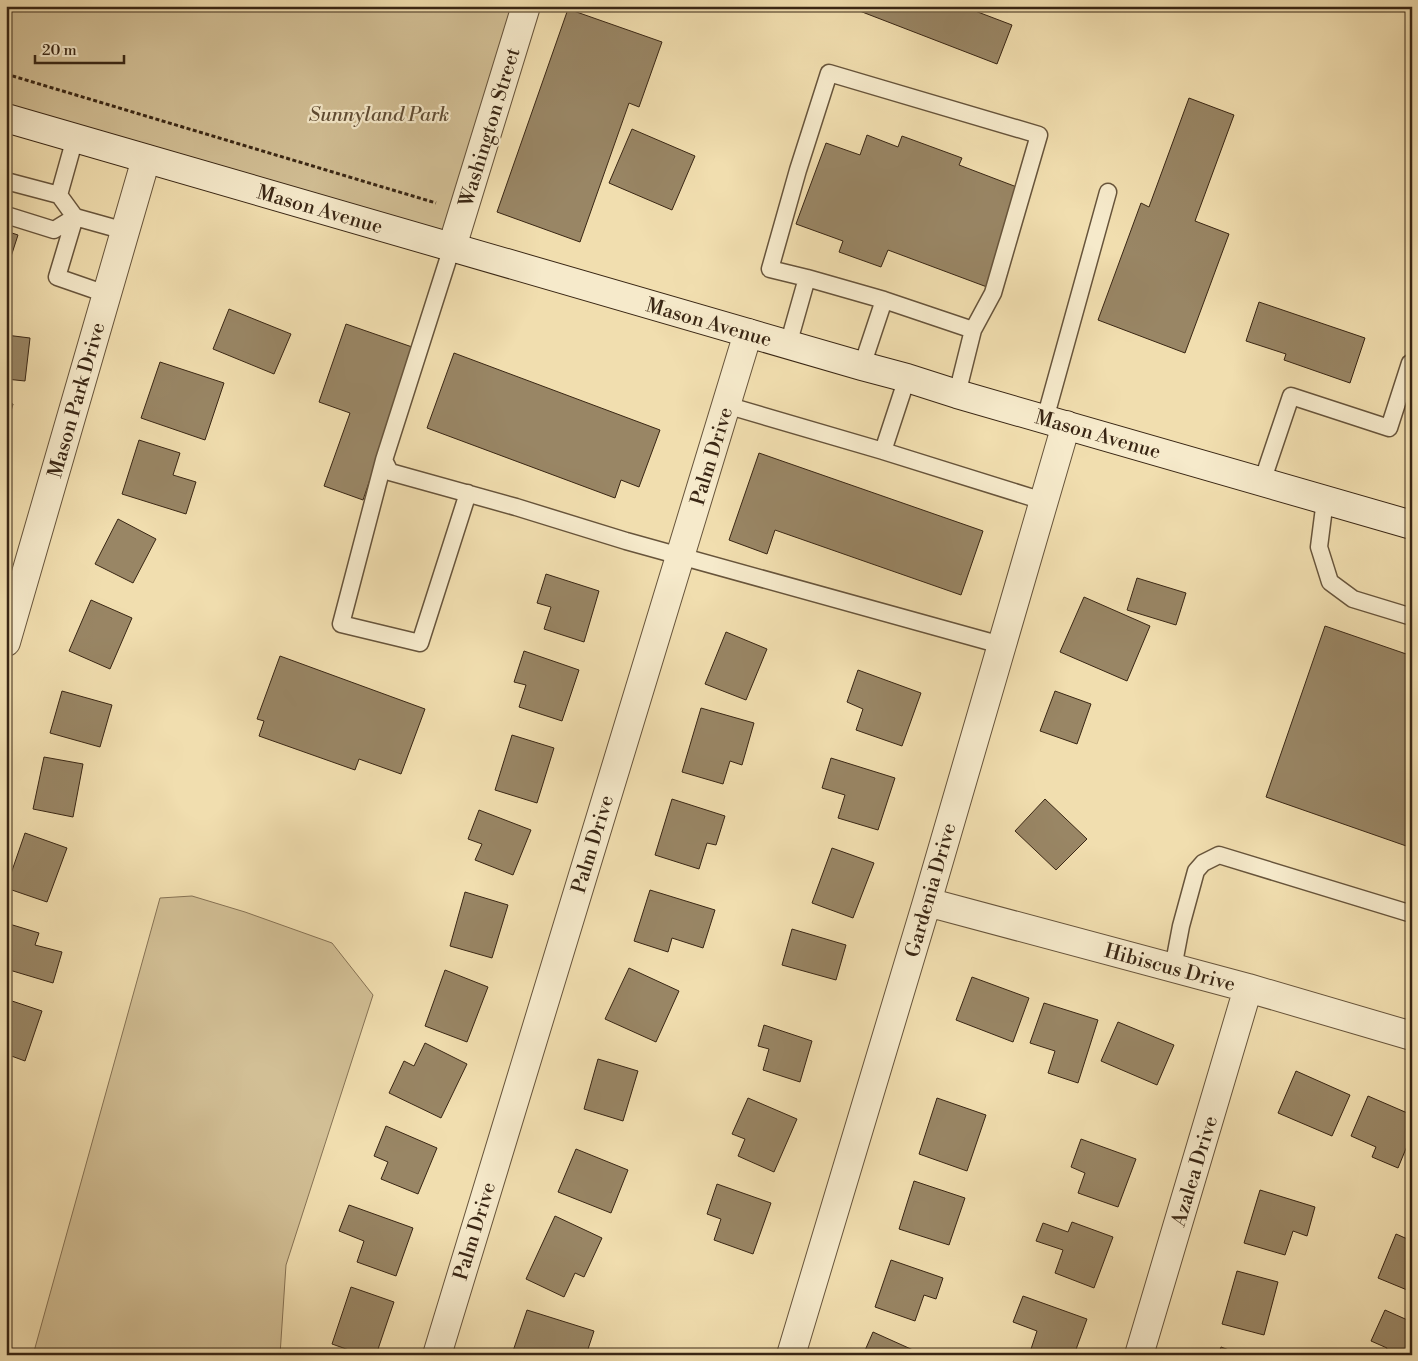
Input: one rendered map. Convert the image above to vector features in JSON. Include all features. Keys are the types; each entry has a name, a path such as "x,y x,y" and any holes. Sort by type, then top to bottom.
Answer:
{"street":[{"name":"Washington Street","path":"452,247 526,6"},
{"name":"Mason Avenue","path":"6,118 1412,525"},
{"name":"Mason Park Drive","path":"6,642 146,159"},
{"name":"Palm Drive","path":"437,1355 748,333"},
{"name":"Gardenia Drive","path":"791,1355 927,902 1043,501 1055,422"},
{"name":"Hibiscus Drive","path":"927,902 1248,988 1412,1036"},
{"name":"Azalea Drive","path":"1139,1355 1248,988"}],"lane":[{"path":"957,394 973,330 993,293 1039,135 829,73 798,170 770,269 884,300 973,330"},
{"path":"59,195 75,138"},
{"path":"6,180 59,195 75,217 125,231"},
{"path":"1055,422 1108,192"},
{"path":"6,215 54,230 75,217"},
{"path":"75,217 57,277 106,294"},
{"path":"452,247 384,460 341,624 420,643 468,493"},
{"path":"788,345 807,278"},
{"path":"862,366 884,300"},
{"path":"1262,482 1291,396 1389,428 1410,363"},
{"path":"883,451 907,378"},
{"path":"726,405 1043,501"},
{"path":"384,460 390,472 1001,645"},
{"path":"1325,500 1318,547 1330,582 1353,599 1412,617"},
{"path":"1174,968 1180,926 1196,871 1203,863 1219,855 1412,914"}],"path":[{"path":"6,74 462,211"}],"green space":[{"name":"Sunnyland Park","path":"6,6 526,6 452,247 6,118"},
{"path":"192,896 245,912 332,943 373,995 286,1265 280,1355 33,1355 160,898"}],"building":[{"path":"858,6 962,6 1012,25 997,64 857,10"},
{"path":"568,9 662,42 639,107 629,103 580,242 497,212"},
{"path":"1189,98 1234,115 1195,221 1229,234 1185,353 1098,320 1141,203 1149,207"},
{"path":"632,129 695,156 672,210 609,183"},
{"path":"867,135 898,147 902,136 962,158 959,165 1022,189 987,287 888,250 881,267 839,252 843,241 796,224 826,143 860,155"},
{"path":"6,231 18,235 6,272"},
{"path":"1259,302 1365,338 1350,383 1284,360 1286,354 1246,341"},
{"path":"229,309 291,334 274,374 213,349"},
{"path":"346,324 415,348 363,500 324,486 350,413 319,402"},
{"path":"6,335 30,338 25,381 6,379"},
{"path":"454,353 660,430 639,487 621,480 615,498 427,428"},
{"path":"160,362 224,383 205,440 141,418"},
{"path":"6,402 13,404 6,429"},
{"path":"139,440 180,453 173,475 196,482 186,514 122,494"},
{"path":"759,453 983,531 961,595 775,530 767,554 729,540"},
{"path":"118,519 156,539 133,583 95,564"},
{"path":"546,574 599,591 584,642 544,629 551,607 537,603"},
{"path":"1137,578 1186,593 1176,625 1127,610"},
{"path":"1084,597 1150,626 1127,681 1060,652"},
{"path":"91,600 132,618 110,669 69,651"},
{"path":"1325,626 1412,656 1412,848 1266,797"},
{"path":"726,632 767,649 746,700 705,684"},
{"path":"524,651 579,670 562,721 519,707 526,685 514,682"},
{"path":"280,656 425,709 401,774 359,759 355,770 259,736 264,721 257,719"},
{"path":"858,670 921,693 902,746 856,730 863,709 847,702"},
{"path":"62,691 112,705 100,747 50,733"},
{"path":"1055,691 1091,704 1077,744 1040,731"},
{"path":"701,708 754,723 742,765 730,761 723,784 682,772"},
{"path":"512,735 554,748 537,803 495,790"},
{"path":"44,757 83,764 73,817 33,809"},
{"path":"831,758 895,778 878,830 838,818 845,795 822,788"},
{"path":"672,799 725,816 716,845 707,843 699,869 655,855"},
{"path":"1045,799 1087,839 1056,870 1015,831"},
{"path":"479,810 531,830 513,875 475,860 482,844 468,839"},
{"path":"25,833 67,848 47,902 6,888"},
{"path":"832,848 874,863 853,918 812,903"},
{"path":"650,890 715,910 703,948 672,938 668,952 634,941"},
{"path":"465,892 508,905 492,958 450,946"},
{"path":"6,923 39,933 35,945 62,952 53,983 6,969"},
{"path":"792,929 846,945 836,980 782,965"},
{"path":"629,968 679,991 656,1042 605,1019"},
{"path":"445,970 488,987 467,1042 425,1026"},
{"path":"972,977 1029,998 1013,1042 956,1020"},
{"path":"6,999 42,1011 25,1061 6,1054"},
{"path":"1044,1003 1098,1020 1078,1083 1048,1073 1055,1051 1030,1043"},
{"path":"1118,1022 1174,1045 1157,1085 1101,1061"},
{"path":"764,1025 812,1041 800,1082 763,1070 769,1049 758,1046"},
{"path":"425,1043 467,1064 441,1118 389,1093 404,1061 414,1066"},
{"path":"598,1059 638,1071 623,1121 584,1109"},
{"path":"1296,1071 1350,1095 1332,1136 1278,1113"},
{"path":"1368,1096 1412,1115 1412,1134 1398,1168 1372,1157 1376,1147 1351,1136"},
{"path":"748,1098 797,1119 774,1172 738,1156 745,1139 732,1134"},
{"path":"937,1098 986,1115 967,1171 919,1154"},
{"path":"386,1126 437,1148 418,1194 381,1179 388,1162 374,1156"},
{"path":"1081,1139 1136,1159 1118,1207 1078,1193 1085,1173 1071,1167"},
{"path":"576,1149 628,1170 611,1213 558,1192"},
{"path":"914,1181 965,1198 949,1245 899,1229"},
{"path":"717,1184 771,1203 753,1254 714,1240 721,1219 707,1214"},
{"path":"1260,1190 1315,1207 1307,1236 1293,1231 1285,1255 1244,1243"},
{"path":"349,1205 413,1228 396,1276 357,1262 364,1241 339,1231"},
{"path":"555,1216 602,1238 584,1277 575,1273 564,1297 526,1279"},
{"path":"1072,1222 1113,1237 1094,1288 1055,1273 1063,1250 1036,1241 1043,1223 1068,1232"},
{"path":"1396,1234 1412,1241 1412,1292 1378,1278"},
{"path":"891,1260 943,1278 936,1299 924,1295 915,1321 875,1307"},
{"path":"1237,1271 1278,1282 1264,1335 1222,1324"},
{"path":"351,1287 394,1302 376,1355 363,1355 332,1344"},
{"path":"1023,1296 1087,1319 1074,1355 1038,1355 1030,1352 1037,1331 1013,1322"},
{"path":"527,1310 594,1331 586,1355 525,1355 513,1351"},
{"path":"1385,1310 1412,1322 1412,1355 1384,1355 1387,1348 1371,1341"},
{"path":"873,1332 922,1354 922,1355 863,1355"},
{"path":"1221,1347 1242,1355 1218,1355"}]}
